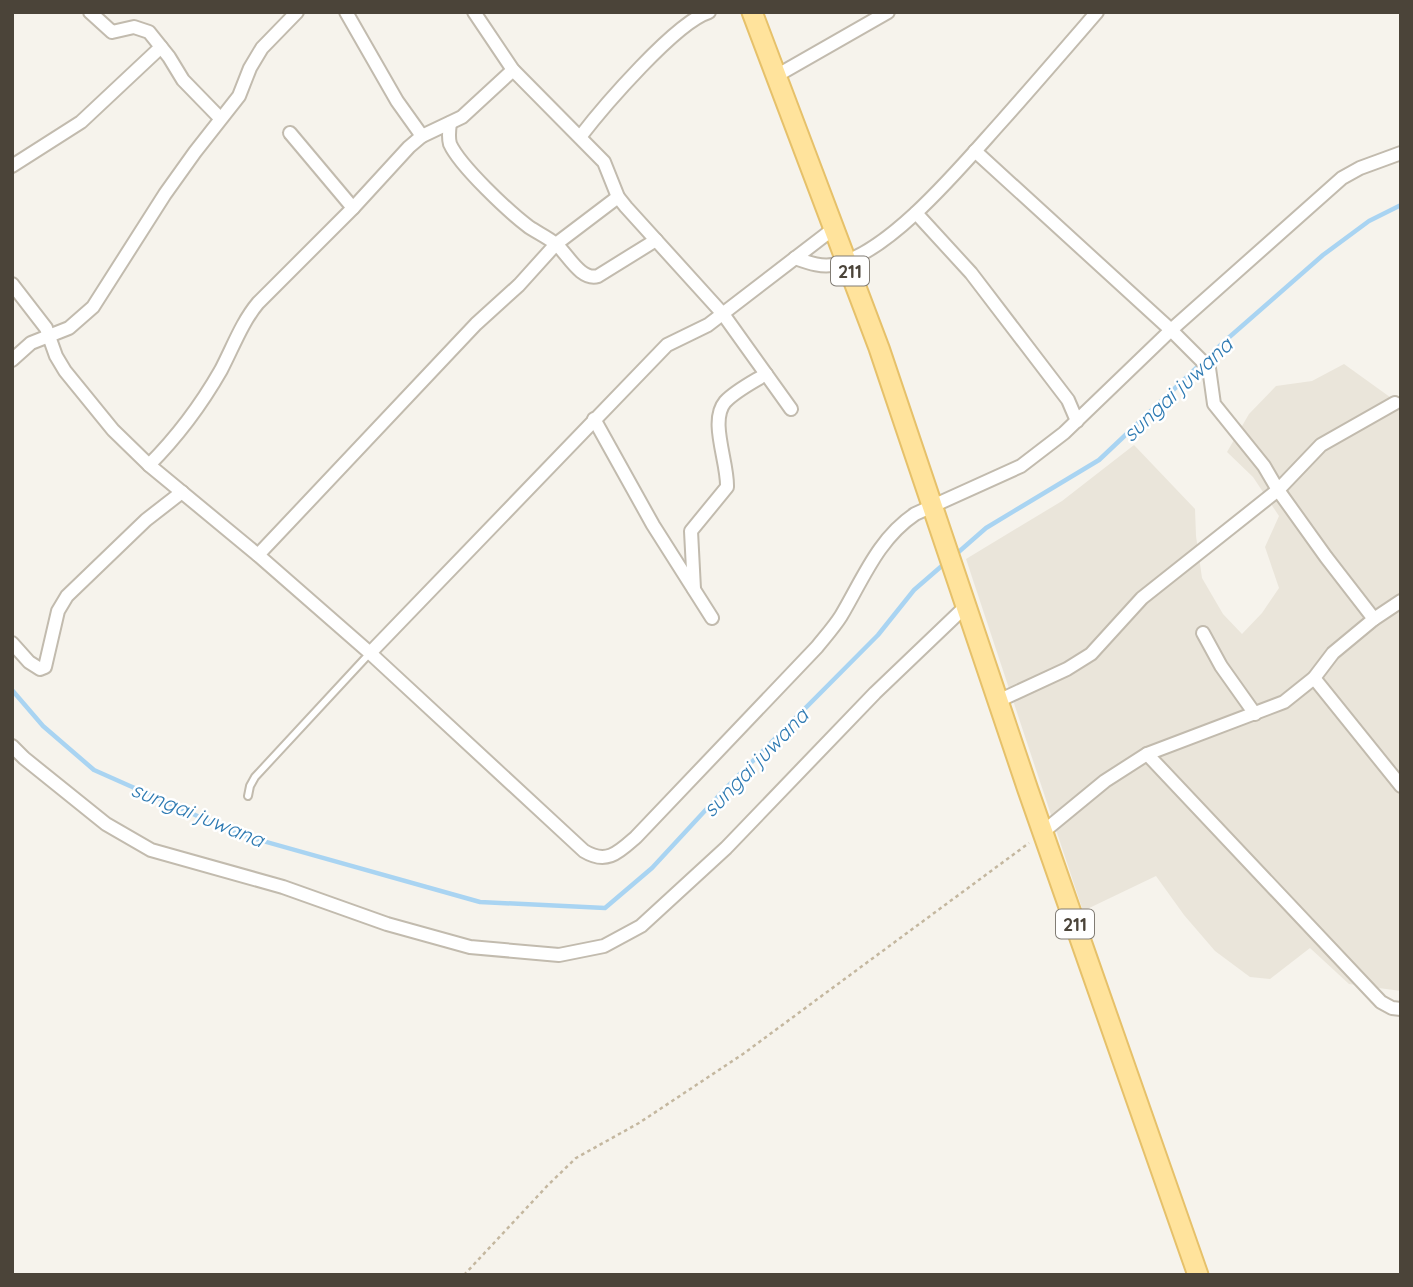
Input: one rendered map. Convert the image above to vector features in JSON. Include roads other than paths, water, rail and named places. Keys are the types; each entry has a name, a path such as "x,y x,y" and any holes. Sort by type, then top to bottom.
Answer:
{"main road":[{"name":"211","path":"752,12 879,348 1043,832 1198,1275"}],"street":[{"path":"90,12 112,32 134,27 149,32 183,80 220,118"},
{"path":"12,360 31,343 78,321 93,307 157,206 239,96 250,68 262,48 297,12"},
{"path":"346,12 397,101 422,136"},
{"path":"474,12 513,70 604,162 618,197 723,314 791,410"},
{"path":"580,136 605,105 685,24 709,12"},
{"path":"776,76 888,12"},
{"path":"795,258 823,265 846,261 879,243 916,213 975,151 1097,12"},
{"path":"12,166 81,122 161,47"},
{"path":"149,465 175,438 199,404 220,372 252,310 354,208 409,147 422,136 462,117 513,70"},
{"path":"450,122 451,146 474,175 527,225 556,244 580,270 593,278 656,240"},
{"path":"290,133 354,208"},
{"path":"975,151 1209,368 1214,404 1264,466 1278,490 1374,619"},
{"path":"12,284 49,336 65,371 113,430 149,465 370,653 584,851 599,859 621,850 636,836 817,647 839,620 867,567 895,530 915,514 1021,466 1050,446 1171,330 1342,178 1360,168 1401,153"},
{"path":"258,555 476,324 520,285 556,244 618,197"},
{"path":"916,213 971,273 1068,400 1077,421"},
{"path":"370,653 667,345 697,331 723,314 833,229"},
{"path":"694,589 691,531 700,517 724,494 727,487 719,413 730,397 766,374"},
{"path":"998,701 1067,669 1091,654 1142,598 1278,490 1321,446 1395,403"},
{"path":"594,419 653,525 712,618"},
{"path":"12,643 29,662 40,669 45,667 58,611 67,596 146,520 182,492"},
{"path":"1043,832 1105,781 1147,754 1284,702 1314,678 1333,653 1374,619 1401,601"},
{"path":"12,746 106,824 152,850 283,887 387,924 470,947 559,955 604,946 641,926 734,840 875,693 966,606"},
{"path":"1203,633 1221,666 1255,714"},
{"path":"1314,678 1401,786"},
{"path":"1147,754 1381,1002 1401,1009"}],"lane":[{"path":"248,796 255,777 370,653"}],"waterway":[{"name":"sungai juwana","path":"954,556 986,528 1099,460 1226,340 1323,255 1369,221 1401,205"},
{"name":"sungai juwana","path":"12,690 43,726 94,770 238,834 480,902 605,908 652,868 725,789 878,635 914,590 944,564"}]}
